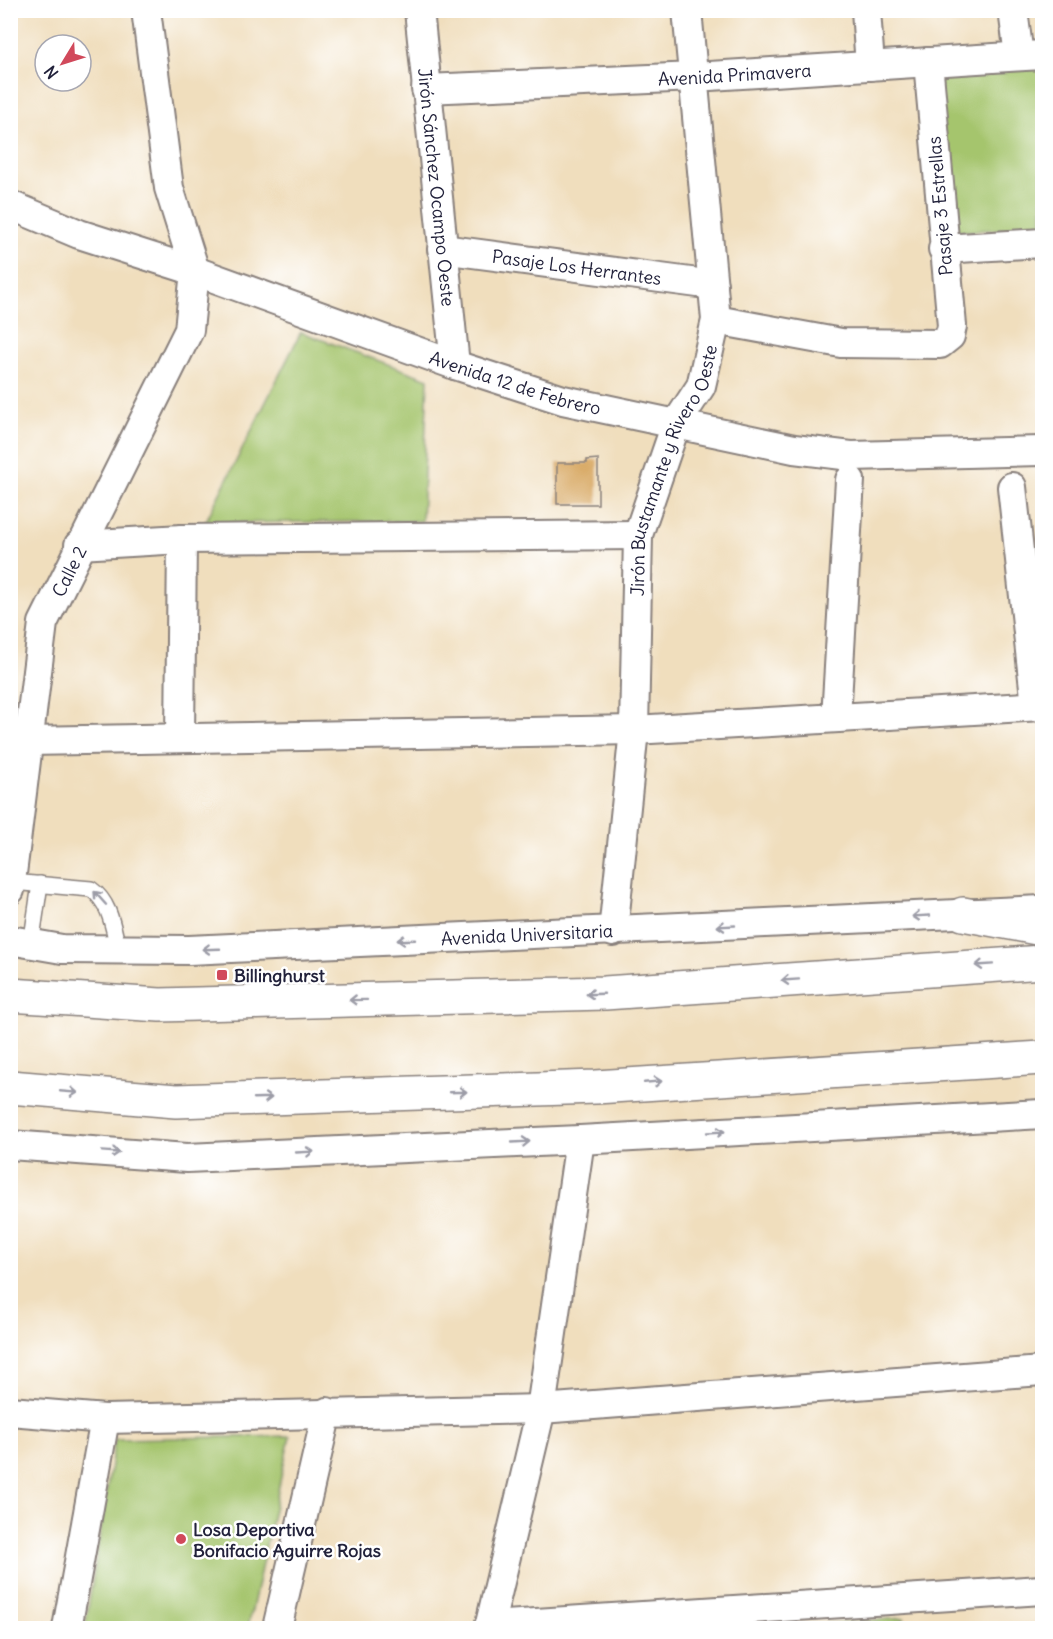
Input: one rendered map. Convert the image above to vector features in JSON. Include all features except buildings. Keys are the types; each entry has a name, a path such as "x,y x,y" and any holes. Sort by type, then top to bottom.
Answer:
{"street":[{"path":"146,10 169,188 195,272"},
{"name":"Jirón Sánchez Ocampo Oeste","path":"418,10 454,365"},
{"name":"Jirón Bustamante y Rivero Oeste","path":"613,932 634,730 638,535 676,424 701,386 716,320 687,10"},
{"path":"866,10 870,66"},
{"path":"1013,10 1031,56"},
{"name":"Avenida Primavera","path":"426,89 694,77 1031,56"},
{"name":"Pasaje 3 Estrellas","path":"716,320 841,343 939,344 950,336 952,326 943,249 928,62"},
{"name":"Avenida 12 de Febrero","path":"13,213 195,272 454,365 563,400 794,449 851,456 1042,451"},
{"path":"943,249 1042,243"},
{"name":"Pasaje Los Herrantes","path":"442,249 713,285"},
{"name":"Calle 2","path":"11,886 43,623 79,545 189,330 195,272"},
{"path":"836,718 850,480"},
{"path":"29,741 634,730 1040,706 1012,487"},
{"path":"79,545 182,539 638,535"},
{"path":"180,738 182,539"},
{"name":"Avenida Universitaria","path":"21,942 62,950 119,952 613,932 1042,910"},
{"path":"963,914 1042,929"},
{"path":"10,995 160,1005 605,993 1042,962"},
{"path":"10,1087 188,1101 597,1087 1042,1058"},
{"path":"10,1145 187,1158 580,1140 1042,1114"},
{"path":"580,1140 541,1409 489,1627 1042,1590"},
{"path":"10,1411 105,1419 327,1412 541,1409 1042,1371"},
{"path":"277,1629 327,1412"},
{"path":"67,1629 105,1419"}],"lane":[{"path":"21,942 40,884"},
{"path":"11,886 40,884 91,889 101,896 108,909 119,952"}],"green space":[{"path":"1042,64 1042,227 950,232 936,68"},
{"path":"301,332 428,379 422,521 205,523"},
{"path":"290,1436 248,1628 85,1628 115,1439"},
{"path":"904,1618 904,1628 775,1627"}],"place":[{"name":"Billinghurst","path":"222,975"},
{"name":"Losa Deportiva Bonifacio Aguirre Rojas","path":"181,1539"}]}
